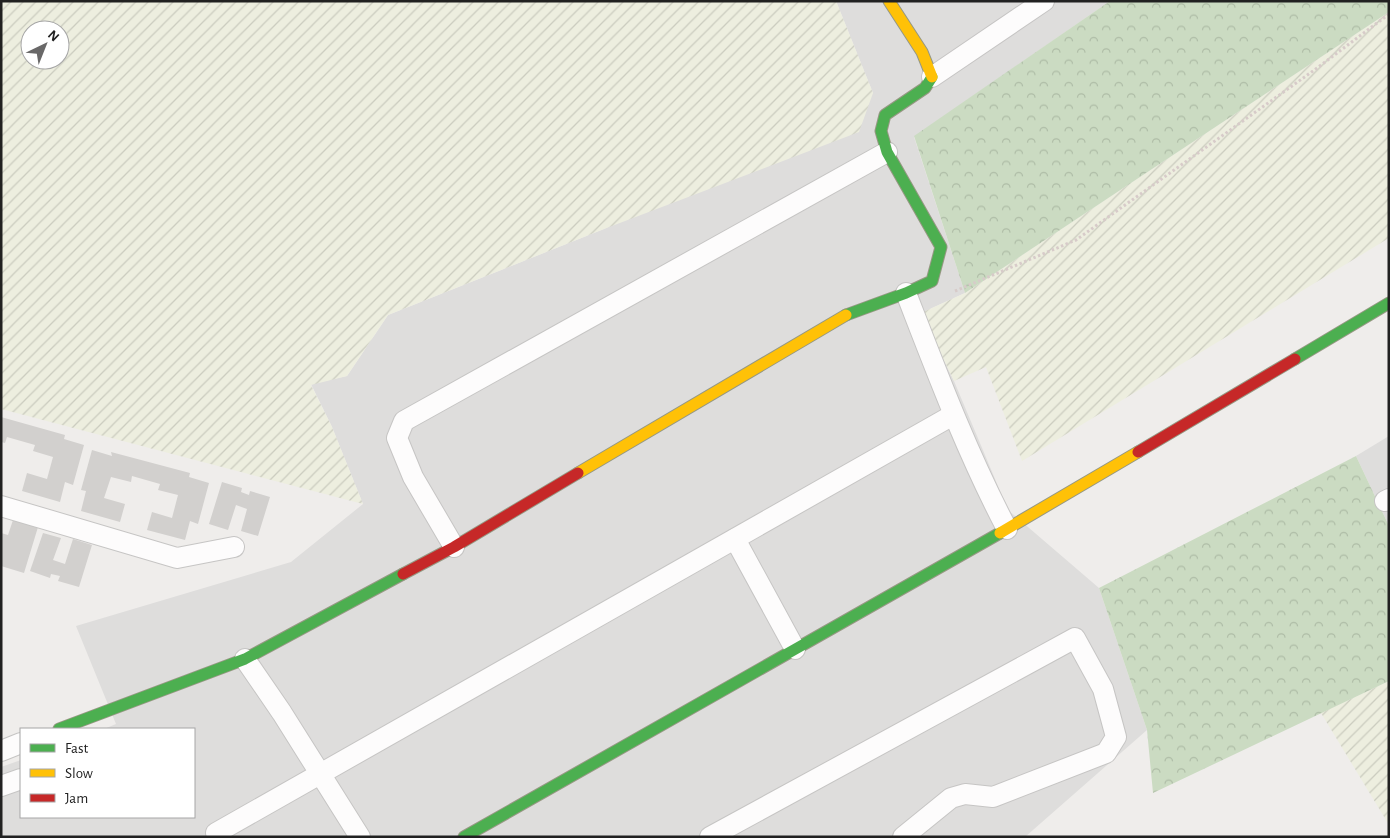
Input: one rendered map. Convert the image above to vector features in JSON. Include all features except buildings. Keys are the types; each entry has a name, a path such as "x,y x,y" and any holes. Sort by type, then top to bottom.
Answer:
{"street":[{"path":"889,1 922,52 932,78"},
{"path":"62,728 245,659 454,547 847,314 906,293 932,281 941,247 887,152 881,131 885,115 925,88 932,78 1044,1"},
{"path":"454,547 410,469 397,438 404,421 887,152"},
{"path":"906,293 953,415 983,484 1007,529"},
{"path":"464,837 1007,529 1389,303"},
{"path":"216,833 953,415"},
{"path":"1,506 177,558 234,547"},
{"path":"735,539 795,649"},
{"path":"710,837 1075,638 1103,689 1116,737 1106,753 993,797 965,794 951,798 903,837"},
{"path":"245,659 282,713 360,837"},
{"path":"1,751 20,743"},
{"path":"1,786 20,779"}],"path":[{"path":"932,281 954,292 1076,240 1389,14"}],"shaded area":[{"path":"1,1 836,1 873,93 859,132 604,229 388,315 347,376 311,385 332,427 363,504 1,409"},
{"path":"836,1 1110,1 914,137 965,293 921,313 954,381 1008,510 1099,588 1147,730 1025,837 1,837 1,767 20,760 20,818 195,818 195,728 106,728 116,724 76,626 291,562 363,504 332,427 311,384 347,376 388,315 604,229 873,93"},
{"path":"1389,12 1389,238 1022,461 986,367 954,381 921,313 965,293"},
{"path":"1389,436 1389,526 1356,456"},
{"path":"1389,681 1389,825 1321,713"}],"green space":[{"path":"1110,1 1389,1 1389,12 965,293 914,136"},
{"path":"1356,456 1389,526 1389,681 1153,793 1147,730 1099,588"}],"traffic: fast":[{"path":"846,315 906,293 932,281 941,247 887,152 881,131 885,115 925,88 932,77"},
{"path":"1295,359 1389,303"},
{"path":"464,837 1000,533"},
{"path":"62,728 245,659 403,574"}],"traffic: slow":[{"path":"889,1 922,52 932,77"},
{"path":"578,473 846,315"},
{"path":"1000,533 1138,452"}],"traffic: jam":[{"path":"1138,452 1295,359"},
{"path":"403,574 454,547 578,473"}]}
